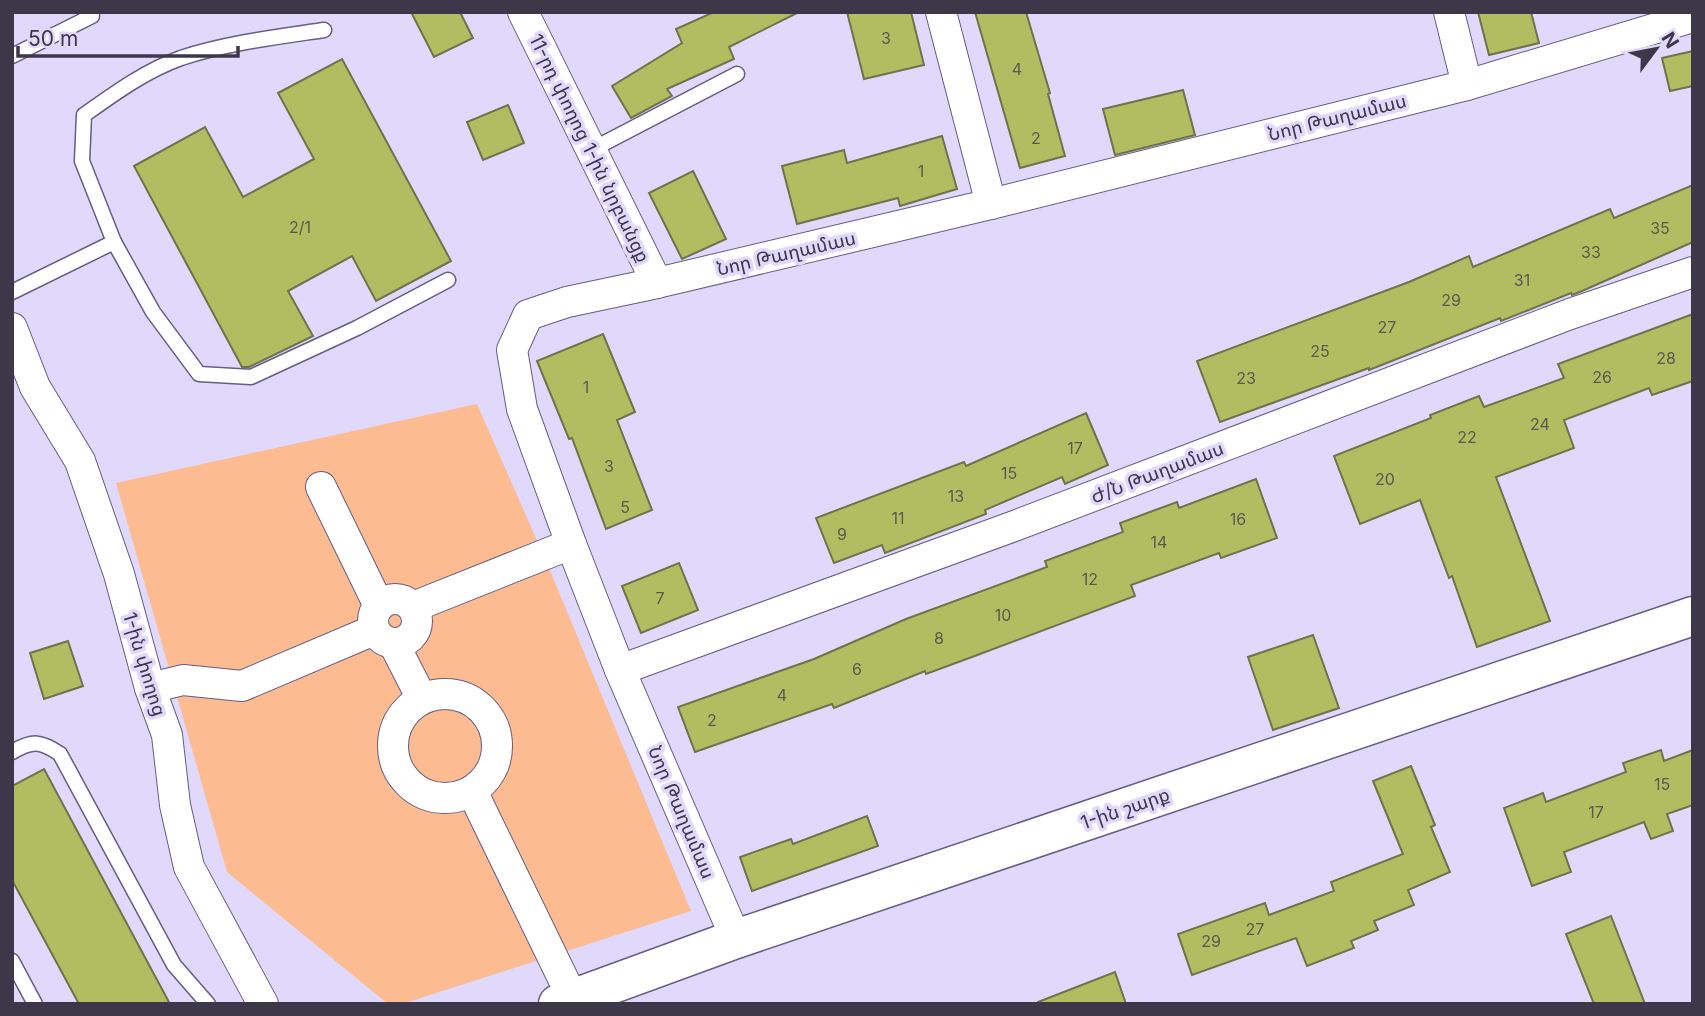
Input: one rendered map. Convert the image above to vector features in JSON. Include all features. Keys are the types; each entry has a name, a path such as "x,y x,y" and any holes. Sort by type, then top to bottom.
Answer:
{"main road":[{"name":"1-ին շարք","path":"565,1001 736,939 1693,616"}],"street":[{"name":"11-րդ փողոց 1-ին նրբանցք","path":"523,12 657,283"},
{"path":"941,12 991,204"},
{"path":"1449,12 1467,85"},
{"name":"Նոր Թաղամաս","path":"736,939 620,670 522,409 512,350 528,315 567,302 991,204 1467,85 1693,18"},
{"name":"Ժ/Ն Թաղամաս","path":"620,670 1017,526 1570,314 1693,272"},
{"name":"1-ին փողոց","path":"12,328 35,387 80,461 119,575 150,688 167,735 175,805 189,867 263,1004"},
{"path":"321,487 382,626 422,699"},
{"path":"412,607 571,544"},
{"path":"150,688 183,680 242,686 382,626 392,599 400,599 412,607 418,621 414,634 401,643 382,626"},
{"path":"439,694 456,695 473,702 486,714 494,729 497,747 494,765 485,780 472,791 456,797 439,798 423,794 409,785 399,771 393,747 398,722 408,709 422,699 439,694"},
{"path":"472,791 565,1001"}],"lane":[{"path":"12,56 92,16"},
{"path":"324,30 259,40 181,58 129,83 84,115 82,161 114,242 153,312 199,374 251,377 357,328 448,280"},
{"path":"591,150 737,74"},
{"path":"12,292 114,242"},
{"path":"12,752 26,744 44,743 60,754 174,965 208,1004"},
{"path":"12,961 36,1004"}],"shaded area":[{"path":"477,404 549,568 691,911 402,1004 388,1004 227,872 116,483"}],"building":[{"path":"411,12 460,12 473,38 434,57"},
{"path":"714,12 799,12 729,47 734,59 667,89 672,96 631,118 612,86 682,43 676,29"},
{"path":"847,12 911,12 924,65 864,79"},
{"path":"975,12 1026,12 1065,156 1020,168"},
{"path":"1478,12 1531,12 1539,43 1489,55"},
{"path":"1693,51 1693,86 1670,91 1662,58"},
{"path":"342,59 451,261 376,301 352,256 288,291 313,336 249,367 242,367 134,166 205,127 243,197 314,159 278,93"},
{"path":"1183,90 1195,135 1115,155 1103,109"},
{"path":"508,105 524,143 483,160 467,122"},
{"path":"942,136 957,189 900,206 898,198 797,224 782,166 844,150 847,163"},
{"path":"693,171 726,239 682,259 649,193"},
{"path":"1693,185 1693,242 1572,295 1571,293 1501,321 1500,318 1369,370 1220,422 1197,361 1409,282 1469,256 1473,267 1610,209 1614,218"},
{"path":"1693,314 1693,381 1652,395 1649,388 1564,420 1574,448 1496,477 1550,621 1477,647 1452,576 1449,578 1420,500 1360,524 1334,456 1479,396 1484,407 1564,378 1558,364"},
{"path":"603,334 635,412 617,420 652,510 606,529 572,438 569,439 537,361"},
{"path":"1086,413 1108,465 1065,484 1062,477 985,510 986,514 885,553 882,545 834,563 816,518 964,462 966,466"},
{"path":"1256,479 1277,538 1221,558 1219,553 1131,585 1135,596 926,674 925,671 834,708 832,704 695,752 678,707 814,659 906,619 1047,567 1045,561 1123,532 1120,523 1177,502 1179,508"},
{"path":"679,563 698,610 641,633 622,586"},
{"path":"1313,635 1339,708 1273,730 1248,657"},
{"path":"68,641 83,686 44,699 30,653"},
{"path":"1661,750 1664,761 1693,750 1693,805 1667,814 1673,831 1651,839 1644,822 1564,852 1571,872 1532,886 1504,808 1543,793 1546,802 1626,772 1623,763"},
{"path":"1411,766 1435,825 1431,827 1450,872 1408,890 1414,905 1374,921 1378,930 1351,941 1354,948 1307,966 1296,938 1192,975 1178,934 1265,903 1269,915 1334,891 1331,882 1403,854 1373,781"},
{"path":"44,769 170,1004 79,1004 12,880 12,786"},
{"path":"867,816 878,846 752,891 740,857 791,839 793,844"},
{"path":"1611,916 1645,1004 1594,1004 1566,934"},
{"path":"1115,972 1126,1004 1038,1004 1038,1002"}]}
